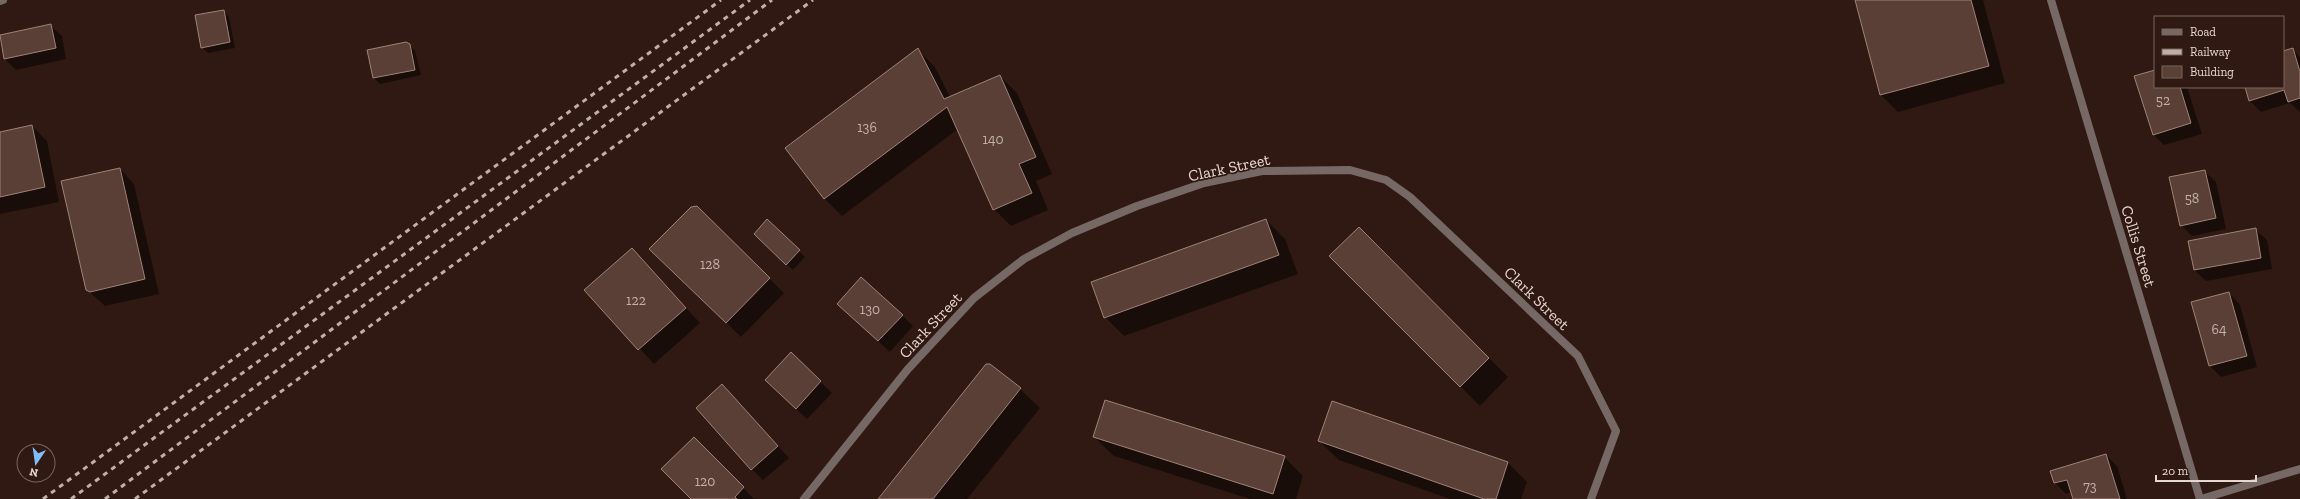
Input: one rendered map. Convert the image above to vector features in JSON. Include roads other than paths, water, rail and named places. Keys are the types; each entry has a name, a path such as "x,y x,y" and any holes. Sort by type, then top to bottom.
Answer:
{"street":[{"name":"Collis Street","path":"2051,0 2200,499"},
{"name":"Clark Street","path":"804,499 908,369 974,298 1024,259 1072,233 1137,206 1204,183 1262,171 1350,170 1386,180 1410,197 1578,356 1616,431 1591,499"},
{"path":"2200,499 2300,469"}],"railway":[{"path":"43,499 721,0"},
{"path":"71,499 750,0"},
{"path":"105,499 772,0"},
{"path":"135,499 813,0"}]}
